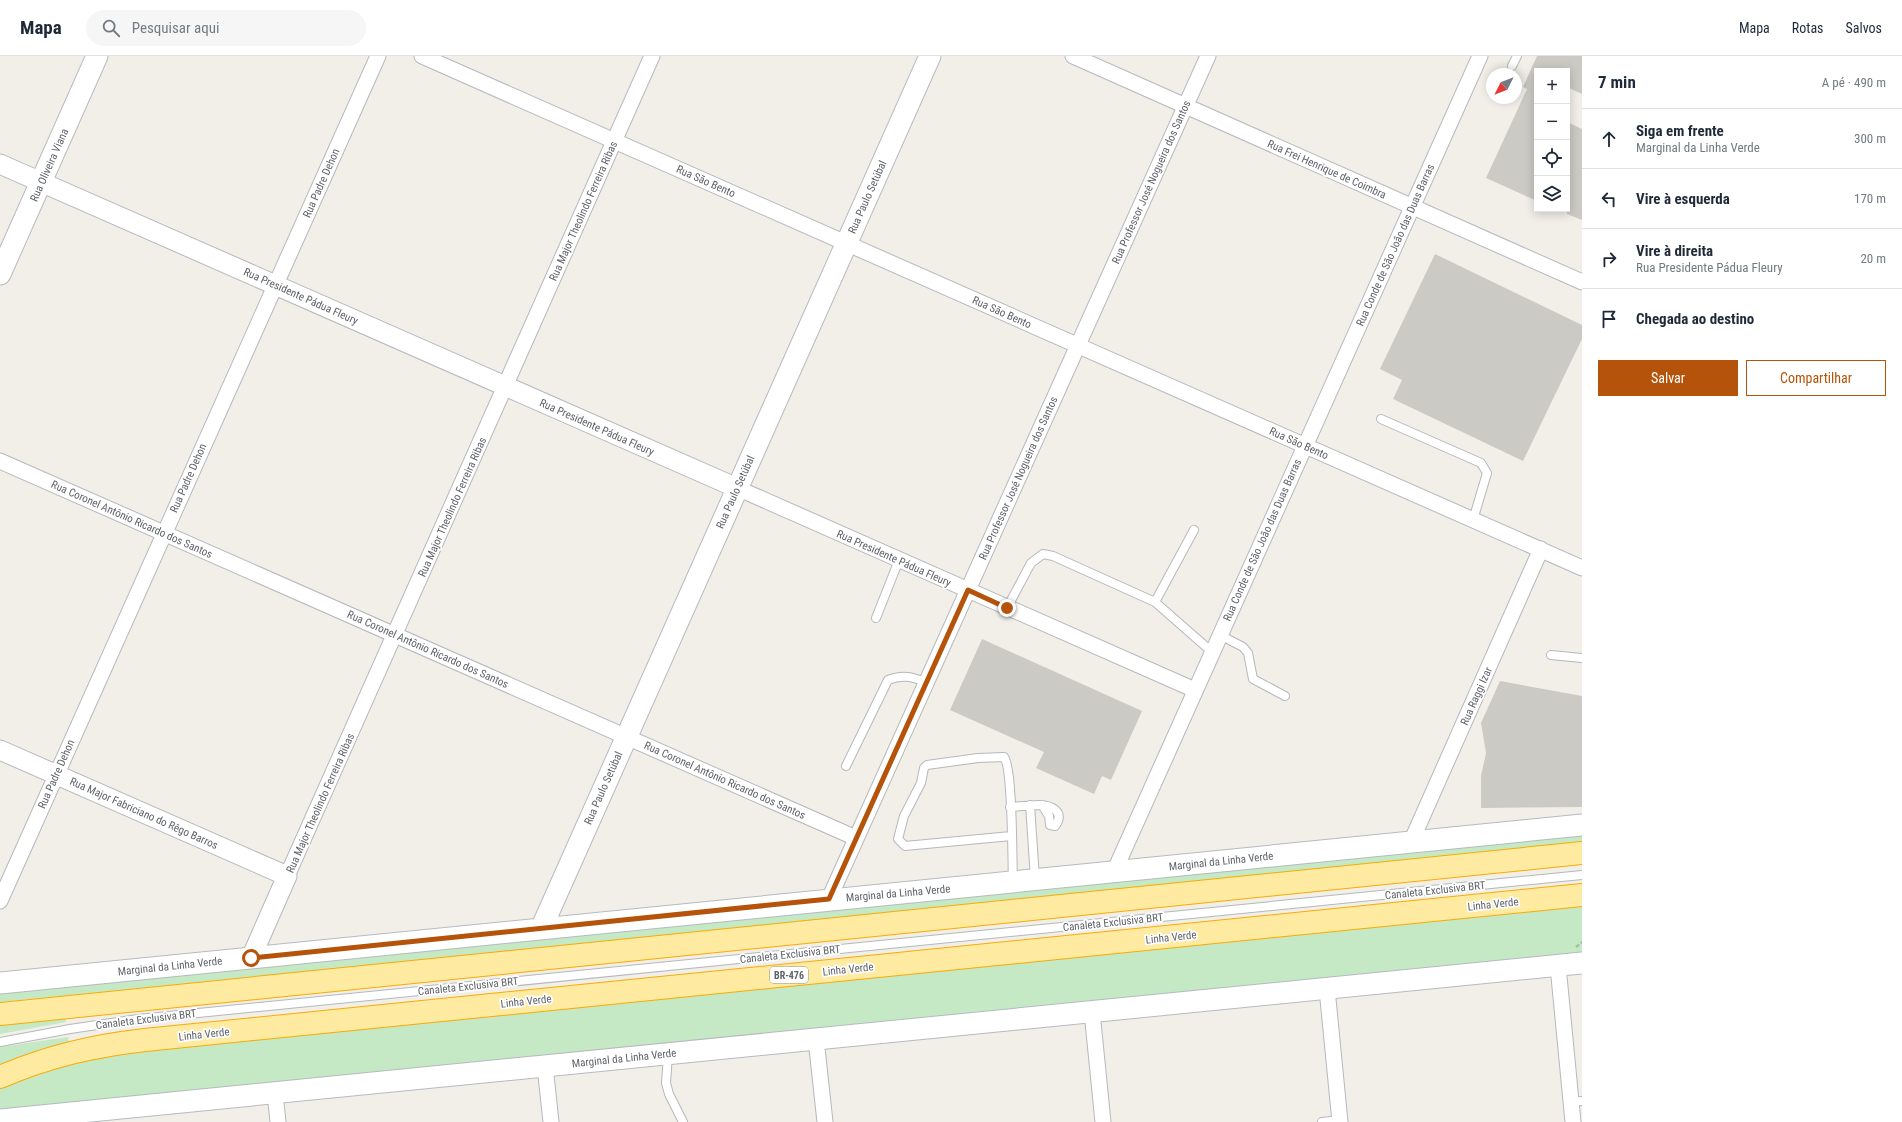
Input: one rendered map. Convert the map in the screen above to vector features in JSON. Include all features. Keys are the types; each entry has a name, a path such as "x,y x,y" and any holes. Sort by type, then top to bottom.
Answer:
{"highway":[{"path":"0,1014 1582,853"},
{"name":"Linha Verde","path":"0,1076 31,1064 76,1051 145,1040 1582,895"}],"main road":[{"name":"Rua Oliveira Viana","path":"0,274 97,56"},
{"name":"Rua Paulo Setúbal","path":"541,929 930,56"},
{"name":"Marginal da Linha Verde","path":"0,983 1582,825"},
{"name":"Marginal da Linha Verde","path":"5,1120 1582,963"}],"street":[{"name":"Rua Padre Dehon","path":"0,902 55,774 378,56"},
{"name":"Rua São Bento","path":"422,56 1582,568"},
{"name":"Rua Major Theolindo Ferreira Ribas","path":"251,958 652,56"},
{"name":"Rua Frei Henrique de Coimbra","path":"1073,56 1582,282"},
{"name":"Rua Professor José Nogueira dos Santos","path":"829,899 1208,56"},
{"name":"Rua Conde de São João das Duas Barras","path":"1114,872 1480,56"},
{"name":"Rua Presidente Pádua Fleury","path":"0,164 1195,690"},
{"name":"Rua Coronel Antônio Ricardo dos Santos","path":"0,461 856,838"},
{"name":"Rua Raggi Izar","path":"1411,842 1541,550"},
{"name":"Rua Major Fabriciano do Rêgo Barros","path":"0,750 287,876"},
{"path":"1558,966 1577,1101 1573,1122"},
{"path":"1327,989 1340,1121"},
{"path":"1092,1012 1103,1122"},
{"path":"816,1039 825,1122"},
{"path":"545,1066 551,1122"},
{"path":"275,1093 278,1122"}],"lane":[{"path":"1512,66 1517,56"},
{"path":"1381,419 1481,463 1487,473 1473,520"},
{"path":"1155,602 1194,530"},
{"path":"1007,608 1031,563 1043,554 1053,556 1155,602 1212,652"},
{"path":"876,618 899,560"},
{"path":"1220,635 1246,650 1248,653 1253,679 1285,696"},
{"path":"1551,655 1582,658"},
{"path":"846,766 888,680 898,676 908,676 926,682"},
{"path":"1011,836 905,846 898,839 904,816 921,783 924,768 927,765 999,756 1007,760 1009,779 1013,882"},
{"path":"1030,805 1035,880"},
{"path":"1010,807 1042,805"},
{"name":"Canaleta Exclusiva BRT","path":"0,1042 70,1029 138,1019 1582,875"},
{"path":"668,1054 666,1083 669,1094 683,1122"},
{"path":"1322,1122 1340,1121"}],"green space":[{"path":"1582,831 1582,844 0,1002 0,990"},
{"path":"1582,906 1582,955 0,1119 0,1086 69,1064 130,1052"},
{"path":"65,1016 66,1022 0,1034 0,1023"},
{"path":"68,1037 69,1042 0,1064 0,1047"}],"building":[{"path":"1537,56 1582,56 1582,94 1570,88 1570,68 1534,68 1534,200 1486,178 1520,104 1522,104 1522,100 1527,89 1523,87"},
{"path":"1570,123 1582,129 1582,220 1567,214 1567,212 1570,212"},
{"path":"1435,254 1582,325 1582,339 1523,461 1393,399 1402,380 1380,369"},
{"path":"982,639 1142,711 1111,780 1102,776 1094,794 1036,768 1044,752 950,710"},
{"path":"1500,681 1582,696 1582,807 1481,808 1481,776 1486,753 1481,723"}],"route":[{"path":"251,958 829,899 968,590 1007,608"}]}
